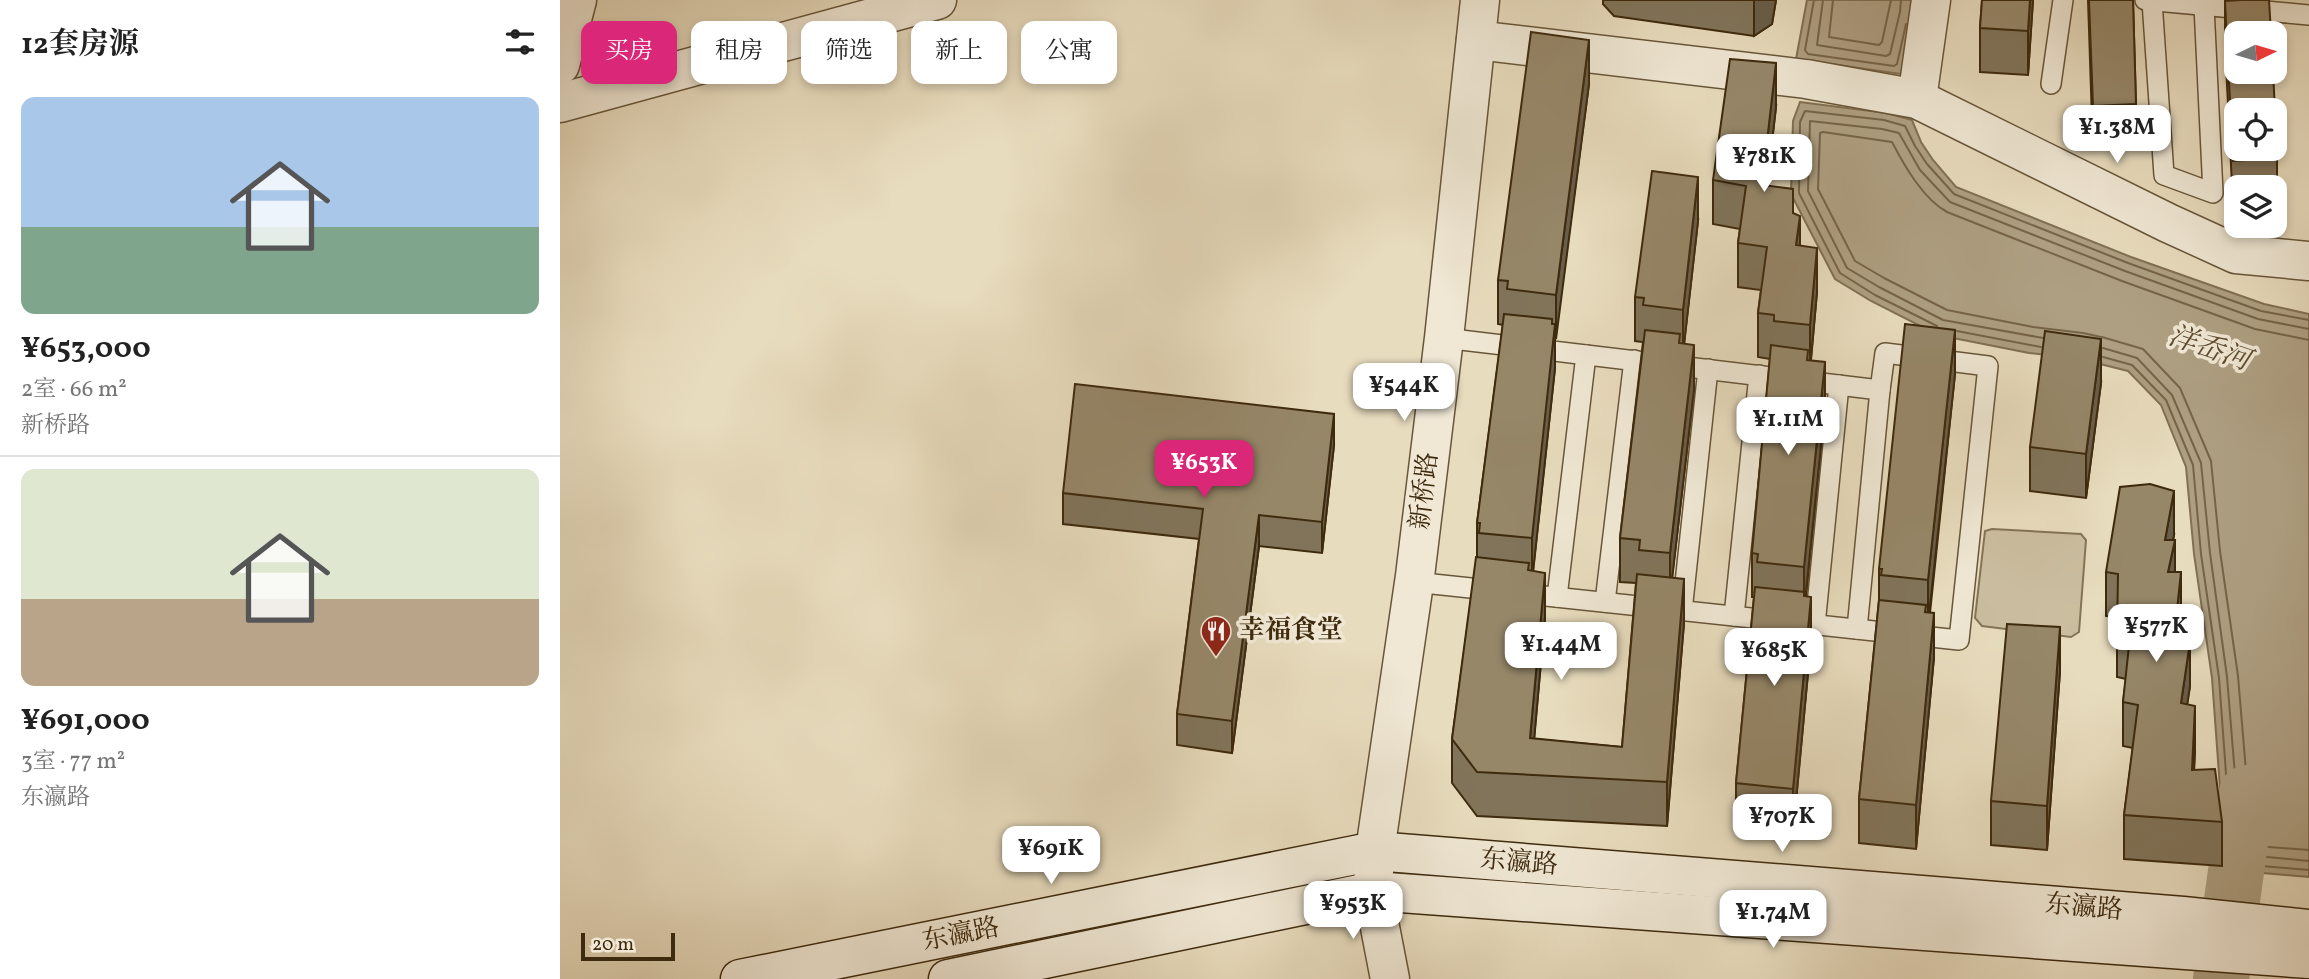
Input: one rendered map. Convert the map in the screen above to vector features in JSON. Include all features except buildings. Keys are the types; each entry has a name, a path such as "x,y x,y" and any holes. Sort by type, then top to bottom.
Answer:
{"main road":[{"path":"560,65 577,0"},
{"path":"560,103 937,0"},
{"name":"新桥路","path":"1390,979 1373,891 1375,852 1414,582 1444,338 1480,0"},
{"path":"1917,99 1931,0"},
{"path":"1476,40 1806,79 1917,99 2236,254 2309,261"},
{"name":"东瀛路","path":"740,979 1375,852 2180,932 2309,959"},
{"name":"东瀛路","path":"948,979 1373,891 2180,932 2309,929"}],"lane":[{"path":"2051,84 2063,0"},
{"path":"2209,4 2213,193 2164,176 2154,1 2209,4 2309,15"},
{"path":"1444,338 1880,390"},
{"path":"1414,582 1959,640 1988,366 1885,352 1857,629"},
{"path":"1557,597 1586,355"},
{"path":"1605,602 1634,360"},
{"path":"1682,611 1708,369"},
{"path":"1734,616 1759,375"},
{"path":"1815,625 1839,385"}],"shaded area":[{"path":"1992,529 2081,534 2086,540 2079,632 2071,637 1982,626 1975,618 1985,531"}],"water":[{"path":"1807,0 1917,0 1901,74 1796,59"},
{"path":"1800,102 1886,113 1912,120 1921,142 1956,187 2131,257 2264,304 2309,314 2309,877 2229,870 2212,678 2194,554 2186,467 2161,405 2128,371 2080,359 2029,353 1938,335 1871,301 1835,279 1791,194 1793,121"}],"waterway":[{"name":"洋岙河","path":"2221,979 2247,793"}],"place":[{"name":"幸福食堂","path":"1216,658"}]}
